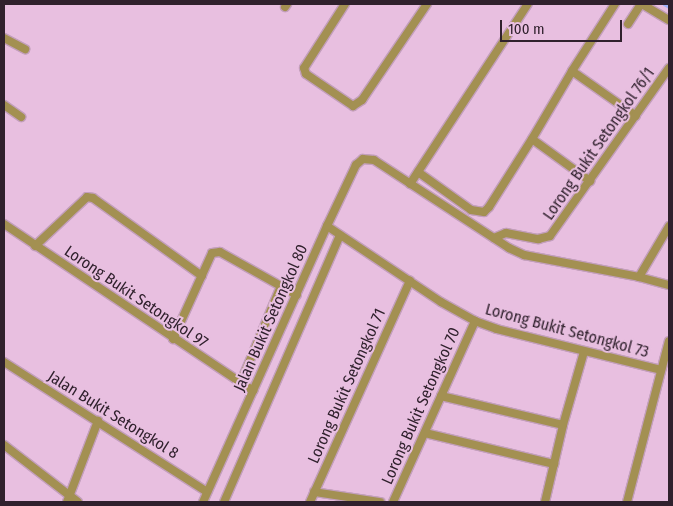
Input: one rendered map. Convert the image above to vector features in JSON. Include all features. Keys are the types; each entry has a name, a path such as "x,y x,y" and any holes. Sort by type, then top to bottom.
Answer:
{"street":[{"path":"345,4 304,68 306,74 353,106 362,100 427,4"},
{"path":"528,4 410,184 509,248 532,257 639,277 669,285"},
{"path":"418,172 471,210 484,212 532,139 572,70 615,4"},
{"path":"628,24 641,4 669,20"},
{"path":"4,38 25,49"},
{"name":"Lorong Bukit Setongkol 76/1","path":"494,238 506,233 538,239 550,236 669,68"},
{"path":"572,70 636,116"},
{"path":"4,105 21,117"},
{"path":"532,139 590,181"},
{"name":"Jalan Bukit Setongkol 80","path":"203,502 356,165 363,159 374,160 410,184"},
{"path":"36,246 87,197 93,198 202,276"},
{"name":"Lorong Bukit Setongkol 97","path":"4,224 253,391"},
{"name":"Lorong Bukit Setongkol 73","path":"327,226 441,302 475,321 497,329 584,352 661,370"},
{"path":"639,277 669,226"},
{"path":"224,502 340,236"},
{"path":"174,339 212,253 215,252 297,295"},
{"name":"Lorong Bukit Setongkol 71","path":"310,502 410,281"},
{"path":"240,384 281,286"},
{"name":"Lorong Bukit Setongkol 70","path":"393,502 475,321"},
{"path":"627,502 669,341"},
{"path":"545,502 563,425 584,352"},
{"name":"Jalan Bukit Setongkol 8","path":"4,362 207,492"},
{"path":"441,396 563,425"},
{"path":"69,499 98,421"},
{"path":"425,433 554,464"},
{"path":"4,445 69,499 78,502"},
{"path":"314,492 380,502"}],"waterway":[{"path":"664,4 669,7"}]}
